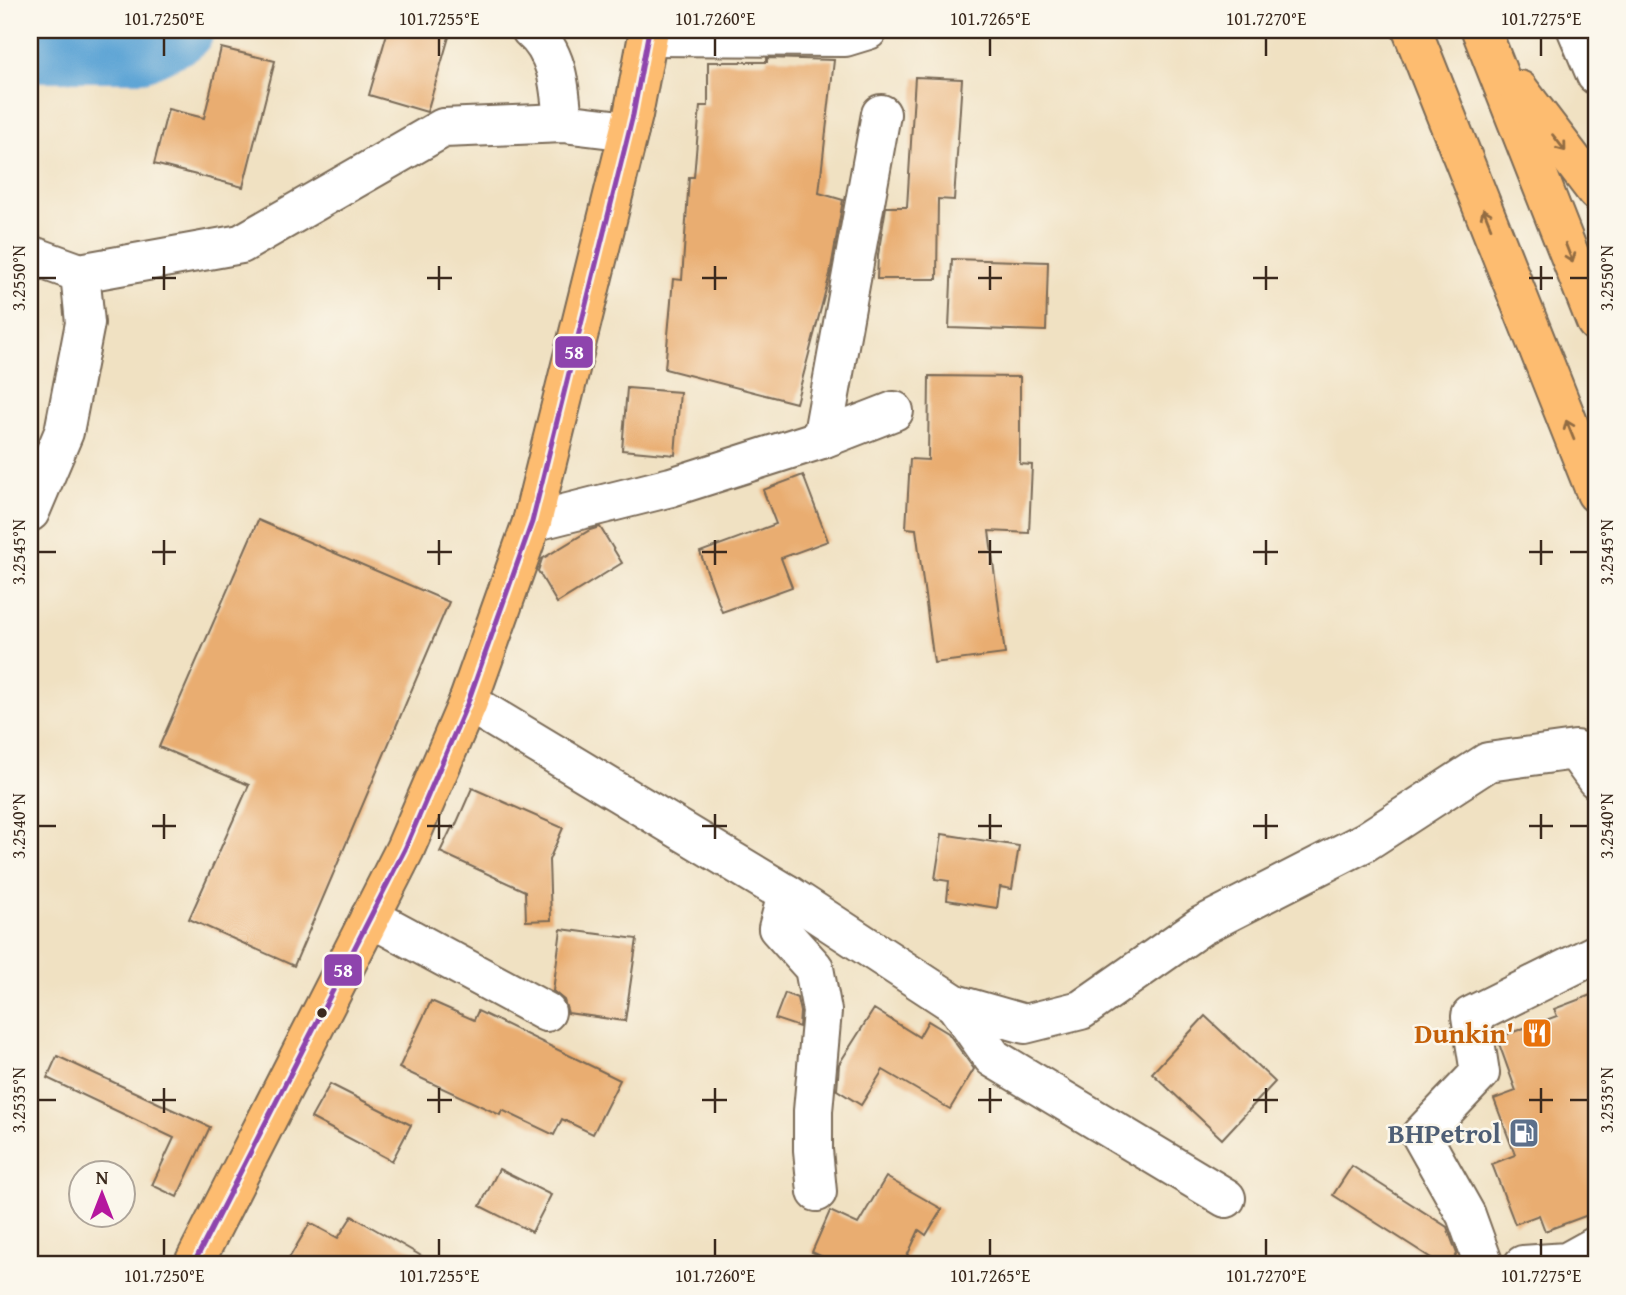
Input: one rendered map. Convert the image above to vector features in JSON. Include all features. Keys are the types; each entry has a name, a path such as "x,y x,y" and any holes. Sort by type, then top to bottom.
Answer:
{"main road":[{"path":"1412,30 1596,493"},
{"path":"193,1265 405,849 468,702 532,522 629,131 648,33"},
{"path":"1485,39 1596,191"},
{"path":"1485,39 1596,322"}],"street":[{"path":"531,30 540,37 559,74 563,123"},
{"path":"648,33 845,37 868,30"},
{"path":"1577,30 1596,75"},
{"path":"822,439 881,114"},
{"path":"30,255 80,273 241,244 443,128 563,123 629,131"},
{"path":"30,512 64,432 85,323 80,273"},
{"path":"532,522 671,487 822,439 894,411"},
{"path":"468,702 787,894 956,1004 1025,1024 1081,1010 1200,926 1365,842 1488,762 1575,750 1596,779"},
{"path":"787,894 778,928 814,968 822,1011 813,1111 817,1192"},
{"path":"370,917 546,1012"},
{"path":"1484,1265 1465,1215 1421,1135 1480,1073 1471,1016 1596,955"},
{"path":"956,1004 993,1058 1226,1198"},
{"path":"1523,1265 1567,1262 1596,1246"}],"building":[{"path":"388,30 451,30 427,112 369,95"},
{"path":"221,48 275,61 243,187 154,164 168,109 204,118"},
{"path":"767,58 834,60 819,193 843,200 830,274 796,403 665,369 673,279 682,280 689,177 694,177 700,106 708,106 708,62 767,62"},
{"path":"915,77 962,79 954,200 938,199 937,279 877,279 886,207 907,207"},
{"path":"952,259 1048,262 1046,331 949,328"},
{"path":"929,376 1020,377 1020,464 1032,465 1029,533 989,531 1005,654 934,663 916,529 906,528 910,459 928,460"},
{"path":"627,388 680,392 675,455 622,450"},
{"path":"803,475 828,541 781,558 792,587 722,612 700,552 776,524 763,490"},
{"path":"258,520 449,602 294,966 189,919 249,785 159,747"},
{"path":"600,527 622,563 557,603 538,571 542,559 590,530"},
{"path":"472,788 563,828 549,860 551,920 526,921 525,891 440,852 452,827 454,829"},
{"path":"942,834 1019,846 1012,889 1000,887 997,908 947,900 949,881 935,879"},
{"path":"561,929 637,939 625,1021 568,1013 564,1000 553,991"},
{"path":"785,993 797,998 799,1027 775,1019"},
{"path":"1596,993 1596,1212 1545,1231 1539,1215 1515,1224 1492,1164 1515,1155 1494,1099 1516,1091 1497,1038 1557,1016 1554,1009"},
{"path":"431,1001 474,1020 478,1011 620,1080 593,1134 562,1119 554,1135 502,1110 500,1115 399,1068"},
{"path":"874,1009 919,1037 928,1021 948,1033 974,1069 950,1109 883,1070 861,1105 837,1090 839,1064"},
{"path":"1205,1016 1275,1082 1222,1139 1152,1073"},
{"path":"57,1056 210,1127 177,1197 152,1185 174,1138 47,1078"},
{"path":"330,1084 411,1125 392,1161 311,1118"},
{"path":"1352,1166 1447,1227 1457,1254 1450,1265 1442,1265 1333,1195"},
{"path":"499,1169 551,1195 532,1232 480,1206"},
{"path":"886,1177 942,1209 926,1235 919,1230 903,1265 840,1265 812,1252 830,1211 858,1224"},
{"path":"352,1216 437,1265 285,1265 310,1223 338,1238"}],"waterway":[{"path":"30,52 142,52 184,30"}],"transit line":[{"name":"58","path":"193,1265 405,849 468,702 532,522 633,115 649,30"}],"place":[{"name":"Dunkin'","path":"1537,1033"},
{"name":"BHPetrol","path":"1524,1133"}]}
